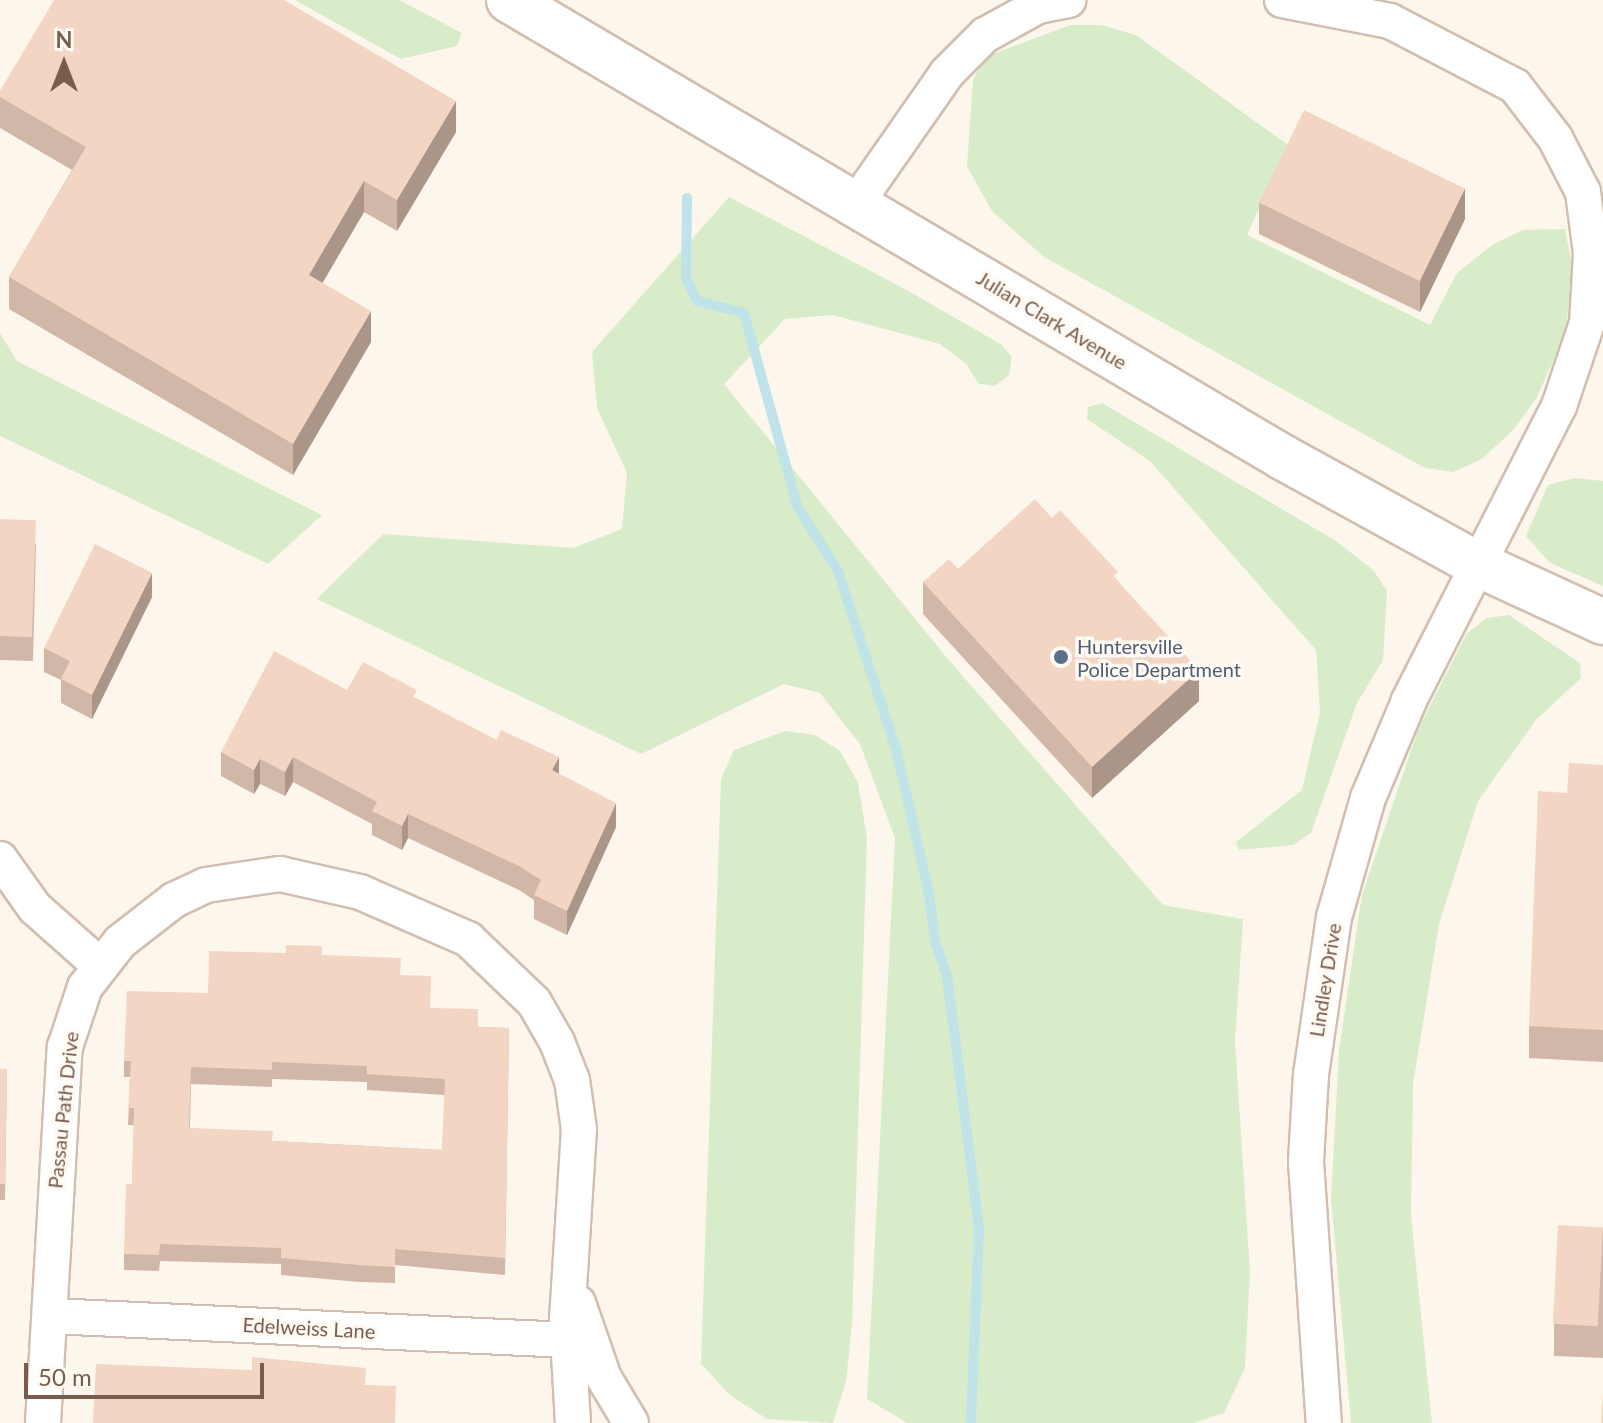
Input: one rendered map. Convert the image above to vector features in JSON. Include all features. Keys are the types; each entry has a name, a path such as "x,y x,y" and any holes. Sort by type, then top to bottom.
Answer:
{"street":[{"name":"Julian Clark Avenue","path":"509,0 1284,458 1477,564 1603,622"},
{"path":"855,205 947,73 985,35 1038,6 1068,0"},
{"name":"Lindley Drive","path":"1282,0 1390,21 1515,86 1555,138 1583,192 1591,254 1587,323 1559,406 1477,564 1368,798 1334,917 1311,1074 1306,1162 1324,1423"},
{"path":"0,859 35,908 98,964"},
{"name":"Passau Path Drive","path":"43,1423 65,1047 98,964 174,900 206,885 280,874 360,892 468,939 534,1002 572,1080 579,1129 574,1276 567,1340 573,1423"},
{"name":"Passau Path Drive","path":"574,1276 595,1356 631,1423"},
{"name":"Edelweiss Lane","path":"51,1316 567,1340"}],"green space":[{"path":"295,0 399,0 462,33 457,46 401,59"},
{"path":"1070,25 1101,25 1136,35 1288,145 1247,235 1430,325 1457,273 1492,245 1523,230 1565,229 1573,271 1565,335 1536,399 1514,429 1482,459 1453,472 1425,468 1044,257 992,211 967,166 973,79 987,56"},
{"path":"729,197 905,289 1002,345 1012,357 1009,375 995,386 979,384 966,364 940,344 833,315 785,319 724,384 947,658 1163,905 1243,919 1235,1041 1250,1273 1245,1368 1224,1413 1194,1423 907,1423 867,1399 895,838 860,744 820,693 784,684 641,754 317,599 383,534 573,548 622,529 627,473 597,408 592,352"},
{"path":"0,333 17,361 322,515 268,564 0,436"},
{"path":"1102,403 1336,541 1373,570 1387,591 1383,660 1357,703 1311,833 1293,845 1239,850 1236,842 1302,790 1320,712 1316,650 1150,461 1087,419 1088,407"},
{"path":"1574,478 1603,481 1603,586 1550,563 1526,536 1548,485"},
{"path":"1509,615 1580,663 1581,678 1536,720 1478,801 1439,924 1413,1085 1411,1216 1432,1423 1351,1423 1331,1199 1339,1050 1362,895 1419,727 1467,633 1487,618"},
{"path":"785,731 815,735 840,751 858,783 867,838 852,1324 846,1381 833,1423 767,1419 731,1396 701,1364 721,779 734,750"}],"building":[{"path":"54,0 284,0 456,101 397,200 364,181 309,275 371,311 293,444 9,277 86,147 0,97 0,91"},
{"path":"1304,110 1465,188 1420,281 1259,203"},
{"name":"Huntersville Police Department","path":"1035,499 1052,518 1060,510 1118,572 1113,576 1199,670 1092,767 923,582 949,559 958,569"},
{"path":"0,519 36,520 32,637 0,636"},
{"path":"95,544 152,573 92,695 61,679 70,661 44,648"},
{"path":"274,651 347,690 363,662 417,690 413,697 497,740 501,730 559,757 552,770 616,803 567,911 534,895 541,880 519,866 408,814 402,826 372,811 377,802 293,757 285,772 260,759 254,770 221,752"},
{"path":"1569,763 1603,765 1603,1030 1529,1026 1538,791 1567,793"},
{"path":"286,945 322,946 322,955 401,958 400,975 431,976 430,1008 478,1009 478,1027 509,1028 505,1258 395,1249 395,1267 281,1258 281,1248 160,1244 159,1255 124,1254 126,1184 132,1184 134,1108 128,1108 131,1061 124,1061 127,991 208,993 209,951 286,953","holes":["272,1062 367,1066 367,1074 445,1079 442,1150 272,1141 273,1131 189,1128 191,1067 272,1070"]},
{"path":"0,1069 7,1069 5,1184 0,1184"},
{"path":"1558,1225 1603,1227 1598,1326 1553,1324"},
{"path":"252,1357 366,1368 365,1385 396,1386 395,1423 93,1423 96,1364 252,1370"}],"waterway":[{"path":"687,198 686,278 697,301 744,313 797,506 838,571 897,753 929,894 935,941 947,976 979,1229 971,1423"}],"place":[{"name":"Huntersville Police Department","path":"1061,657"}]}
